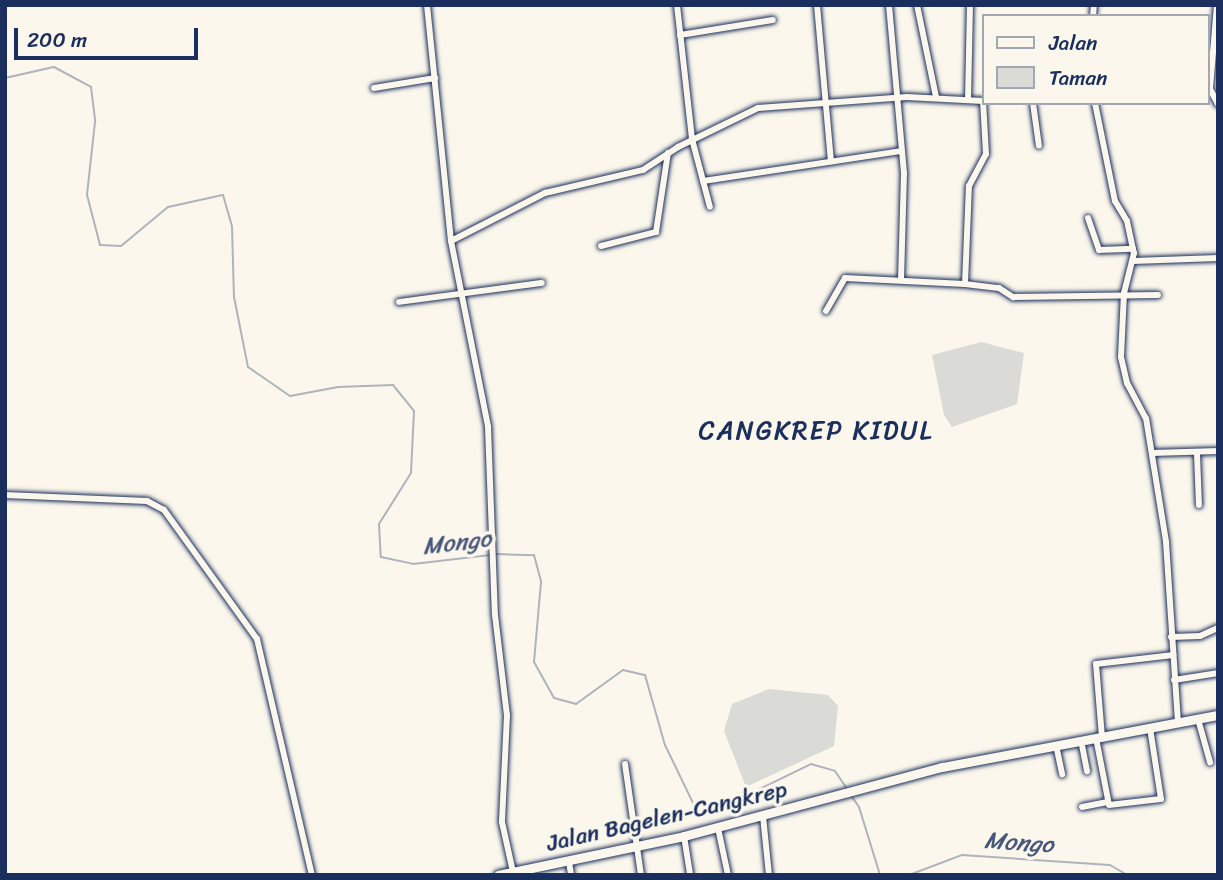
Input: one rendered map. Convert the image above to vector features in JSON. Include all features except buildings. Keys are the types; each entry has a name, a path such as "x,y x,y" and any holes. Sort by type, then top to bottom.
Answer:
{"main road":[{"name":"Jalan Bagelen-Cangkrep","path":"498,875 636,848 718,828 866,784 1218,715"}],"street":[{"path":"427,5 451,241 488,427 495,536 495,589 506,715 502,822 513,872"},
{"path":"677,5 692,139 710,207"},
{"path":"817,5 831,161"},
{"path":"889,5 901,152 901,278"},
{"path":"917,5 936,97"},
{"path":"968,100 970,5"},
{"path":"1217,5 1211,97 1218,104"},
{"path":"680,35 773,20"},
{"path":"374,88 435,78"},
{"path":"451,241 545,193 635,174 692,139 758,108 897,97 936,97 982,102"},
{"path":"965,284 969,186 986,153 983,105"},
{"path":"1033,105 1039,146"},
{"path":"1095,105 1115,201 1133,248 1133,261 1124,293 1123,371 1146,418 1166,542 1178,723"},
{"path":"702,181 901,152"},
{"path":"601,246 656,232 668,153"},
{"path":"1088,218 1099,250 1133,248"},
{"path":"1133,261 1218,258"},
{"path":"826,311 845,278 901,278 965,284 999,288 1013,297 1124,293 1158,295"},
{"path":"400,302 461,296 542,283"},
{"path":"1152,453 1218,452"},
{"path":"1197,454 1199,505"},
{"path":"5,495 147,502 164,510 257,639 312,875"},
{"path":"1171,637 1200,636 1218,628"},
{"path":"1150,728 1163,797 1114,807 1108,802 1099,737 1096,664 1172,655"},
{"path":"1174,680 1218,673"},
{"path":"1198,719 1209,762"},
{"path":"1082,740 1087,771"},
{"path":"1056,745 1062,774"},
{"path":"625,764 641,875"},
{"path":"1082,807 1108,802"},
{"path":"763,816 769,875"},
{"path":"718,828 728,875"},
{"path":"684,836 690,875"},
{"path":"569,862 571,875"}],"green space":[{"path":"981,342 1024,353 1017,404 952,427 944,415 932,355"},
{"path":"769,689 828,695 838,706 834,746 746,787 724,731 732,704"}],"waterway":[{"name":"Mongo","path":"5,78 54,67 91,87 95,122 87,195 100,245 121,246 168,207 223,195 232,227 234,297 248,367 290,396 338,387 393,385 414,411 411,473 379,524 381,557 413,564 490,555"},
{"name":"Mongo","path":"496,554 534,555 541,582 534,662 554,698 576,704 623,670 645,675 665,745 694,805 717,810 811,764 835,771 847,789"},
{"name":"Mongo","path":"850,794 859,807 880,875"},
{"name":"Mongo","path":"909,875 962,855 1110,865 1127,875"}],"district":[{"name":"CANGKREP KIDUL","path":"816,431"}]}
